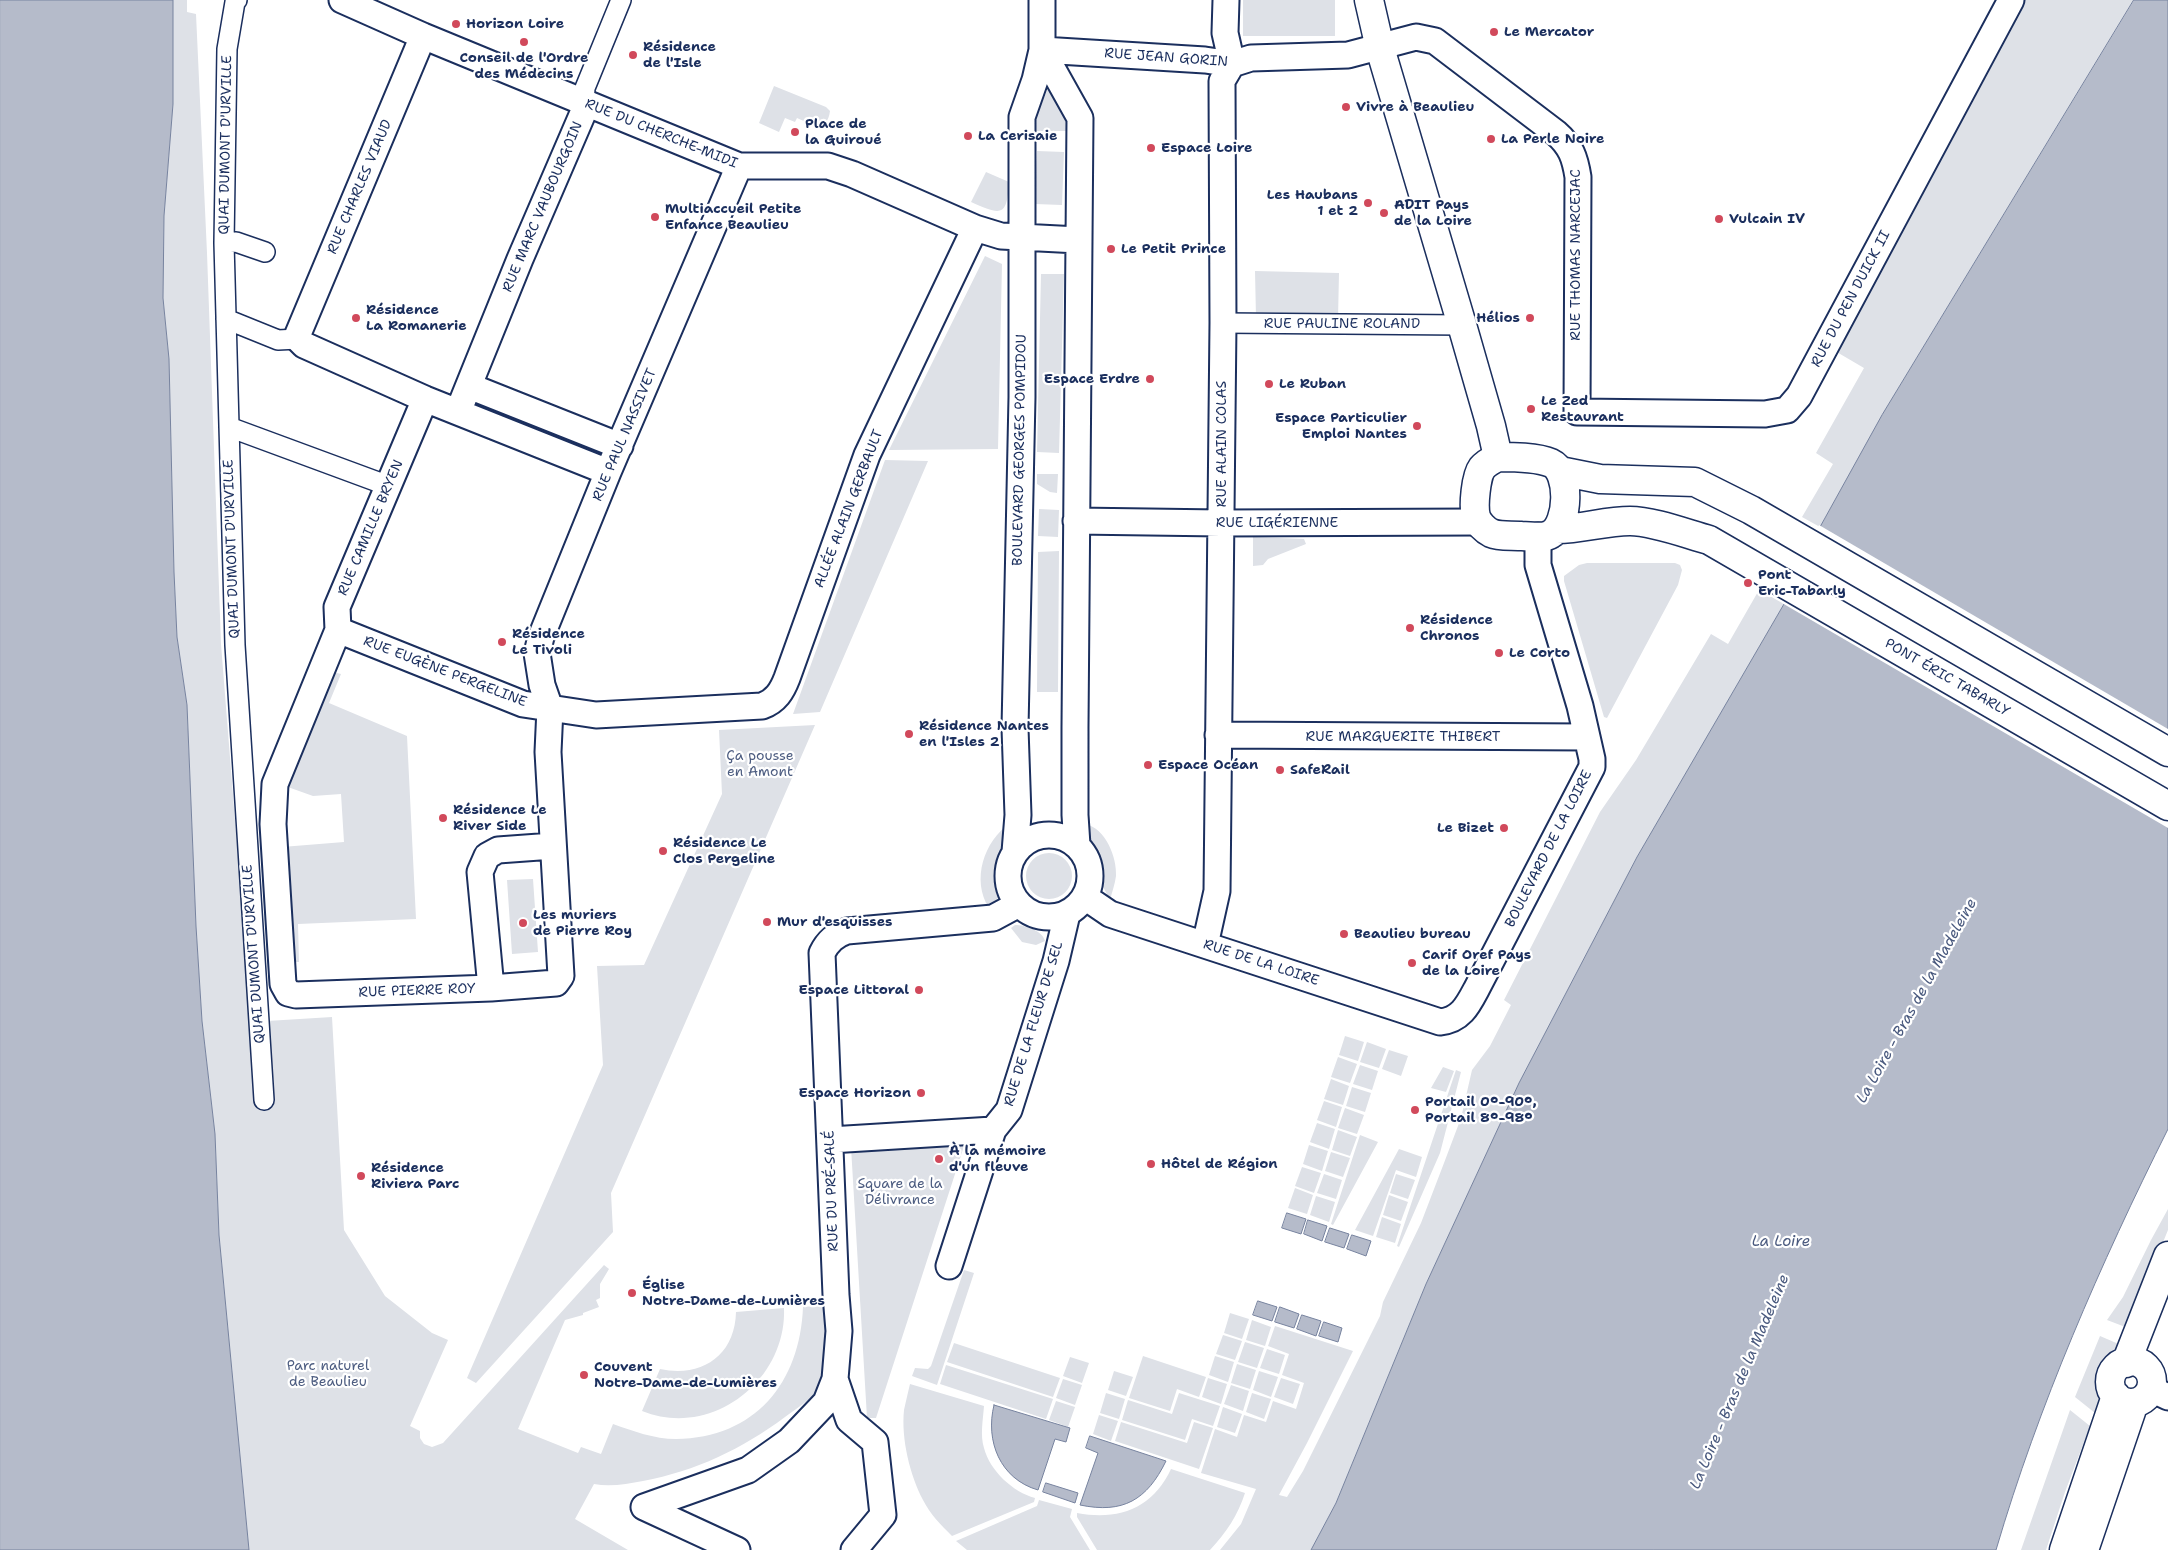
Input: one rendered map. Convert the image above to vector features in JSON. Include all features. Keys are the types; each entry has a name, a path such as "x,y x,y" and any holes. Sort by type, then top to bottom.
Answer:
{"street":[{"name":"QUAI DUMONT D'URVILLE","path":"237,0 234,2 228,49 224,243 235,645 264,1100"},
{"name":"RUE DU CHERCHE-MIDI","path":"342,0 423,36 739,166 833,167 975,228 1001,236 1078,240"},
{"name":"RUE MARC VAUBOURGOIN","path":"458,412 520,259 583,113 585,88 622,0"},
{"name":"BOULEVARD GEORGES POMPIDOU","path":"1015,852 1018,815 1015,728 1022,398 1022,117 1035,80 1042,50 1042,0"},
{"path":"1226,0 1225,33 1232,64"},
{"path":"1369,0 1380,48 1462,325 1498,457"},
{"name":"RUE DU PEN DUICK II","path":"1576,412 1766,414 1779,413 1793,405 2011,0"},
{"name":"RUE CHARLES VIAUD","path":"298,339 298,334 423,36"},
{"name":"RUE THOMAS NARCEJAC","path":"1380,48 1416,37 1435,41 1556,133 1566,142 1571,150 1575,158 1578,177 1576,412"},
{"name":"RUE JEAN GORIN","path":"1042,50 1205,60 1232,64 1252,58 1348,55 1380,48"},
{"name":"BOULEVARD GEORGES POMPIDOU","path":"1042,50 1080,118 1076,522 1075,815 1077,845"},
{"name":"RUE ALAIN COLAS","path":"1205,945 1217,892 1223,323 1222,81 1232,64"},
{"name":"RUE PAUL NASSIVET","path":"550,708 542,685 537,653 541,637 608,472 739,166"},
{"name":"ALLÉE ALAIN GERBAULT","path":"703,709 762,706 773,701 780,694 867,455 975,228"},
{"path":"224,243 236,242 265,252"},
{"path":"226,319 278,340 298,339 304,344 425,399 608,472"},
{"name":"RUE PAULINE ROLAND","path":"1223,323 1462,325"},
{"path":"469,386 620,446"},
{"name":"RUE CAMILLE BRYEN","path":"280,771 338,630 337,607 425,399"},
{"path":"229,427 378,482"},
{"path":"1560,471 1564,482 1563,515 1548,533 1498,535 1490,533 1478,522 1475,500 1481,469 1498,457 1515,457 1550,463 1560,471 1600,479 1695,482 1751,510 2168,752"},
{"name":"PONT ÉRIC TABARLY","path":"1548,533 1595,524 1633,521 1710,540 2168,806"},
{"name":"RUE LIGÉRIENNE","path":"1076,522 1221,524 1478,522"},
{"name":"BOULEVARD DE LA LOIRE","path":"1440,1022 1450,1021 1465,1010 1589,775 1592,759 1580,706 1538,565 1548,533"},
{"name":"RUE EUGÈNE PERGELINE","path":"338,630 517,702 596,715 703,709"},
{"path":"491,988 480,872 487,856 498,850 553,846 548,752 550,708"},
{"name":"RUE MARGUERITE THIBERT","path":"1218,735 1587,737"},
{"name":"QUAI DUMONT D'URVILLE","path":"280,771 275,784 273,824 283,984"},
{"path":"1045,835 1060,836 1077,845 1085,855 1090,869 1090,882 1085,896 1078,905 1067,914 1040,917 1019,904 1012,894 1008,880 1010,864 1015,852 1029,840 1045,835"},
{"name":"RUE PIERRE ROY","path":"283,984 288,993 296,995 491,988 556,983 561,976 553,846"},
{"name":"RUE DE LA LOIRE","path":"1085,896 1110,914 1440,1022"},
{"name":"RUE DU PRÉ-SALÉ","path":"737,1550 644,1507 748,1470 788,1441 826,1402 835,1379 839,1331 822,953 827,943 840,933 886,926 993,918 1019,904"},
{"name":"RUE DE LA FLEUR DE SEL","path":"993,1130 1008,1110 1056,961 1067,914"},
{"path":"830,1140 993,1130 949,1266"},
{"path":"2064,1550 2140,1386 2168,1256"},
{"path":"2084,1550 2168,1303"},
{"name":"RUE DU PRÉ-SALÉ","path":"835,1379 849,1420 875,1442 883,1515 854,1550"}],"green space":[{"name":"Parc naturel de Beaulieu","path":"173,0 187,0 187,12 196,14 207,253 221,644 251,1022 332,1017 344,1230 385,1296 432,1333 448,1340 410,1426 420,1431 420,1438 424,1444 432,1447 443,1443 604,1265 609,1269 600,1284 600,1298 596,1300 599,1307 583,1313 583,1315 565,1320 518,1429 578,1453 581,1447 601,1454 613,1424 652,1436 676,1439 704,1436 729,1429 750,1417 768,1401 782,1382 793,1360 800,1334 803,1307 825,1305 829,1351 827,1374 815,1393 804,1403 769,1429 735,1449 700,1465 663,1477 637,1482 612,1485 594,1484 575,1519 628,1550 249,1550 219,1235 215,1134 202,1021 187,705 177,637 169,359 163,298 164,216 173,104"},
{"path":"1243,0 1335,0 1335,36 1243,36"},
{"path":"2023,0 2134,0 1897,390 1820,527 1802,517 1833,464 1816,453 1864,368 1835,351"},
{"path":"1051,81 1071,131 1030,131"},
{"path":"774,86 826,107 830,111 826,123 818,125 797,118 795,122 785,118 779,132 759,123"},
{"path":"1037,151 1064,152 1062,205 1035,204"},
{"path":"986,172 1009,182 1006,202 1004,208 1000,210 996,211 971,202"},
{"path":"985,256 1002,264 998,449 889,450"},
{"path":"1255,271 1339,273 1338,319 1256,318"},
{"path":"1041,274 1064,274 1059,453 1037,452"},
{"path":"885,460 928,461 820,712 793,714"},
{"path":"1037,474 1058,474 1057,493 1050,492 1037,484"},
{"path":"1039,509 1059,510 1058,537 1038,536"},
{"path":"1253,537 1304,539 1306,544 1268,559 1263,565 1253,566"},
{"path":"1059,551 1058,692 1037,692 1038,552"},
{"path":"1587,563 1675,563 1680,565 1682,570 1678,585 1607,718 1604,717 1564,581 1564,576 1579,565"},
{"path":"1759,590 1784,604 1637,857 1519,1083 1426,1284 1336,1503 1311,1550 1220,1550 1241,1524 1256,1489 1201,1473 1215,1429 1237,1437 1244,1415 1266,1422 1273,1401 1296,1409 1304,1383 1282,1375 1289,1354 1268,1346 1275,1326 1353,1351 1279,1495 1287,1497 1303,1471 1380,1316 1383,1302 1421,1223 1461,1118 1472,1070 1490,1046 1511,1005 1504,1000 1600,812 1636,760 1711,634 1728,644"},
{"path":"333,672 341,674 329,703 407,736 416,919 298,924 299,962 288,962 282,847 344,842 341,794 313,796 285,786"},
{"name":"Ça pousse en Amont","path":"815,725 611,1193 613,1232 476,1383 467,1378 603,1065 597,966 644,965 722,794 719,730"},
{"path":"1010,823 1000,865 999,897 989,908 981,885 983,862 993,840"},
{"path":"1085,824 1099,831 1104,837 1115,861 1116,876 1110,900 1100,881 1097,864 1088,844"},
{"path":"1045,853 1053,853 1062,857 1068,863 1072,876 1068,889 1062,895 1053,899 1045,899 1036,895 1030,889 1026,880 1026,872 1030,863 1036,857"},
{"name":"Les muriers de Pierre Roy","path":"533,879 538,952 512,954 507,880"},
{"path":"1015,925 1033,929 1044,937 1045,941 1036,945 1022,942 1011,928"},
{"path":"1345,1036 1364,1042 1358,1061 1339,1055"},
{"path":"1367,1042 1386,1049 1379,1068 1360,1062"},
{"path":"1389,1050 1408,1056 1401,1076 1382,1069"},
{"path":"1338,1057 1357,1064 1350,1083 1331,1077"},
{"path":"1360,1065 1378,1071 1372,1090 1353,1084"},
{"path":"1443,1067 1454,1071 1446,1092 1431,1088"},
{"path":"1456,1070 1461,1072 1440,1153 1399,1247 1397,1246"},
{"path":"1331,1079 1349,1086 1343,1105 1324,1099"},
{"path":"1352,1087 1371,1093 1365,1112 1346,1106"},
{"path":"1324,1101 1342,1107 1336,1127 1317,1120"},
{"path":"1345,1108 1364,1115 1357,1134 1338,1128"},
{"path":"1317,1123 1335,1129 1329,1149 1310,1142"},
{"path":"1338,1130 1357,1137 1350,1156 1332,1150"},
{"path":"1360,1135 1378,1142 1333,1225 1331,1224"},
{"name":"Square de la Délivrance","path":"966,1140 876,1418 867,1418 851,1147"},
{"path":"1309,1145 1328,1151 1322,1171 1303,1164"},
{"path":"1399,1149 1422,1157 1416,1177 1396,1170 1373,1236 1355,1230"},
{"path":"1331,1152 1350,1158 1343,1177 1325,1171"},
{"path":"1302,1167 1321,1173 1314,1193 1295,1186"},
{"path":"1324,1174 1342,1180 1336,1199 1317,1193"},
{"path":"1396,1174 1415,1180 1408,1199 1390,1193"},
{"path":"1295,1188 1313,1195 1307,1214 1288,1208"},
{"path":"1389,1195 1408,1202 1401,1221 1383,1215"},
{"path":"1316,1196 1335,1202 1329,1222 1310,1215"},
{"path":"2168,1209 2168,1230 2128,1328 2107,1320 2123,1297"},
{"path":"1382,1217 1401,1224 1395,1243 1376,1237"},
{"path":"964,1270 974,1273 937,1385 912,1376 915,1368 928,1369 931,1366"},
{"path":"784,1308 782,1335 773,1359 759,1380 740,1397 718,1410 694,1417 668,1418 642,1411 660,1369 675,1371 702,1367 722,1352 729,1341 734,1327 736,1312"},
{"path":"1230,1313 1249,1319 1242,1339 1224,1333"},
{"path":"1252,1320 1271,1327 1265,1346 1246,1340"},
{"path":"1223,1335 1242,1341 1235,1360 1216,1354"},
{"path":"2100,1336 2121,1345 2115,1358 2108,1365 2104,1381 2105,1389 2095,1413 2075,1397"},
{"path":"1245,1342 1264,1348 1257,1368 1238,1362"},
{"path":"954,1343 1060,1378 1053,1397 947,1362"},
{"path":"1267,1349 1285,1355 1279,1374 1260,1368"},
{"path":"1143,1356 1206,1377 1199,1397 1177,1389 1170,1411 1129,1398"},
{"path":"1215,1356 1234,1362 1228,1382 1209,1375"},
{"path":"1070,1357 1089,1363 1082,1383 1063,1376"},
{"path":"1237,1364 1256,1370 1250,1389 1231,1383"},
{"path":"946,1365 1053,1399 1046,1419 940,1384"},
{"path":"1114,1371 1133,1377 1126,1396 1108,1390"},
{"path":"1259,1371 1278,1377 1271,1397 1253,1390"},
{"path":"1208,1378 1227,1384 1221,1404 1202,1397"},
{"path":"1281,1378 1300,1384 1293,1404 1274,1397"},
{"path":"1063,1379 1082,1385 1075,1405 1056,1398"},
{"path":"910,1384 984,1406 982,1438 991,1465 1011,1486 1035,1498 1034,1502 952,1536 926,1505 910,1468 905,1445 903,1421"},
{"path":"1231,1385 1249,1391 1243,1411 1224,1404"},
{"path":"1106,1393 1125,1399 1119,1419 1100,1413"},
{"path":"1179,1393 1220,1406 1213,1426 1192,1419 1185,1440 1122,1420 1128,1400 1172,1414"},
{"path":"1252,1393 1271,1399 1264,1419 1246,1412"},
{"path":"1056,1401 1075,1407 1068,1427 1049,1420"},
{"path":"1223,1407 1242,1414 1235,1433 1217,1427"},
{"path":"2070,1410 2090,1426 2046,1550 2021,1550"},
{"path":"1099,1415 1118,1421 1111,1441 1093,1434"},
{"path":"1121,1422 1187,1443 1194,1422 1213,1428 1199,1469 1115,1441"},
{"path":"1171,1469 1245,1493 1231,1523 1210,1550 1097,1550 1077,1517 1077,1513 1107,1515 1133,1509 1155,1493"},
{"path":"1039,1500 1072,1509 1070,1517 1090,1550 967,1550 956,1541 1037,1506"}],"water":[{"path":"0,0 173,0 173,104 164,216 163,298 169,359 177,637 187,705 202,1021 215,1134 219,1235 249,1550 0,1550"},
{"name":"La Loire","path":"2134,0 2168,0 2168,1129 2118,1232 2051,1388 2031,1442 1996,1550 1311,1550 1336,1503 1426,1284 1519,1083 1637,857 1784,604 1820,527 1882,415"},
{"path":"1287,1213 1306,1219 1301,1234 1282,1228"},
{"path":"1308,1220 1327,1226 1322,1241 1304,1234"},
{"path":"1330,1228 1349,1234 1344,1248 1325,1242"},
{"path":"1352,1235 1371,1241 1366,1256 1347,1249"},
{"path":"1258,1301 1277,1307 1272,1321 1253,1315"},
{"path":"1280,1307 1299,1314 1294,1328 1275,1322"},
{"path":"1302,1315 1321,1321 1316,1336 1297,1329"},
{"path":"1324,1322 1342,1328 1338,1342 1319,1336"},
{"path":"994,1405 1070,1428 1066,1442 1055,1439 1038,1490 1025,1485 1014,1477 998,1457 992,1432"},
{"path":"1090,1436 1166,1461 1151,1486 1132,1501 1109,1507 1080,1505 1098,1453 1086,1448"},
{"path":"1046,1483 1078,1493 1075,1503 1043,1492"}],"pier":[{"path":"1819,525 2168,729 2168,828 1782,603"}],"place":[{"name":"Horizon Loire","path":"456,24"},
{"name":"Le Mercator","path":"1494,32"},
{"name":"Conseil de l'Ordre des Médecins","path":"524,42"},
{"name":"Résidence de l'Isle","path":"633,55"},
{"name":"Vivre à Beaulieu","path":"1346,107"},
{"name":"Place de la Guiroué","path":"795,132"},
{"name":"La Cerisaie","path":"968,136"},
{"name":"La Perle Noire","path":"1491,139"},
{"name":"Espace Loire","path":"1151,148"},
{"name":"Les Haubans 1 et 2","path":"1368,203"},
{"name":"ADIT Pays de la Loire","path":"1384,213"},
{"name":"Multiaccueil Petite Enfance Beaulieu","path":"655,217"},
{"name":"Vulcain IV","path":"1719,219"},
{"name":"Le Petit Prince","path":"1111,249"},
{"name":"Résidence La Romanerie","path":"356,318"},
{"name":"Hélios","path":"1530,318"},
{"name":"Espace Erdre","path":"1150,379"},
{"name":"Le Ruban","path":"1269,384"},
{"name":"Le Zed Restaurant","path":"1531,409"},
{"name":"Espace Particulier Emploi Nantes","path":"1417,426"},
{"name":"Pont Eric-Tabarly","path":"1748,583"},
{"name":"Résidence Chronos","path":"1410,628"},
{"name":"Résidence Le Tivoli","path":"502,642"},
{"name":"Le Corto","path":"1499,653"},
{"name":"Résidence Nantes en l'Isles 2","path":"909,734"},
{"name":"Espace Océan","path":"1148,765"},
{"name":"SafeRail","path":"1280,770"},
{"name":"Résidence Le River Side","path":"443,818"},
{"name":"Le Bizet","path":"1504,828"},
{"name":"Résidence Le Clos Pergeline","path":"663,851"},
{"name":"Mur d'esquisses","path":"767,922"},
{"name":"Les muriers de Pierre Roy","path":"523,923"},
{"name":"Beaulieu bureau","path":"1344,934"},
{"name":"Carif Oref Pays de la Loire","path":"1412,963"},
{"name":"Espace Littoral","path":"919,990"},
{"name":"Espace Horizon","path":"921,1093"},
{"name":"Portail 0°-90°, Portail 8°-98°","path":"1415,1110"},
{"name":"À la mémoire d'un fleuve","path":"939,1159"},
{"name":"Hôtel de Région","path":"1151,1164"},
{"name":"Résidence Riviera Parc","path":"361,1176"},
{"name":"Église Notre-Dame-de-Lumières","path":"632,1293"},
{"name":"Couvent Notre-Dame-de-Lumières","path":"584,1375"}],"water label":[{"name":"La Loire - Bras de la Madeleine","path":"1917,1001"},
{"name":"La Loire - Bras de la Madeleine","path":"1740,1382"}]}
